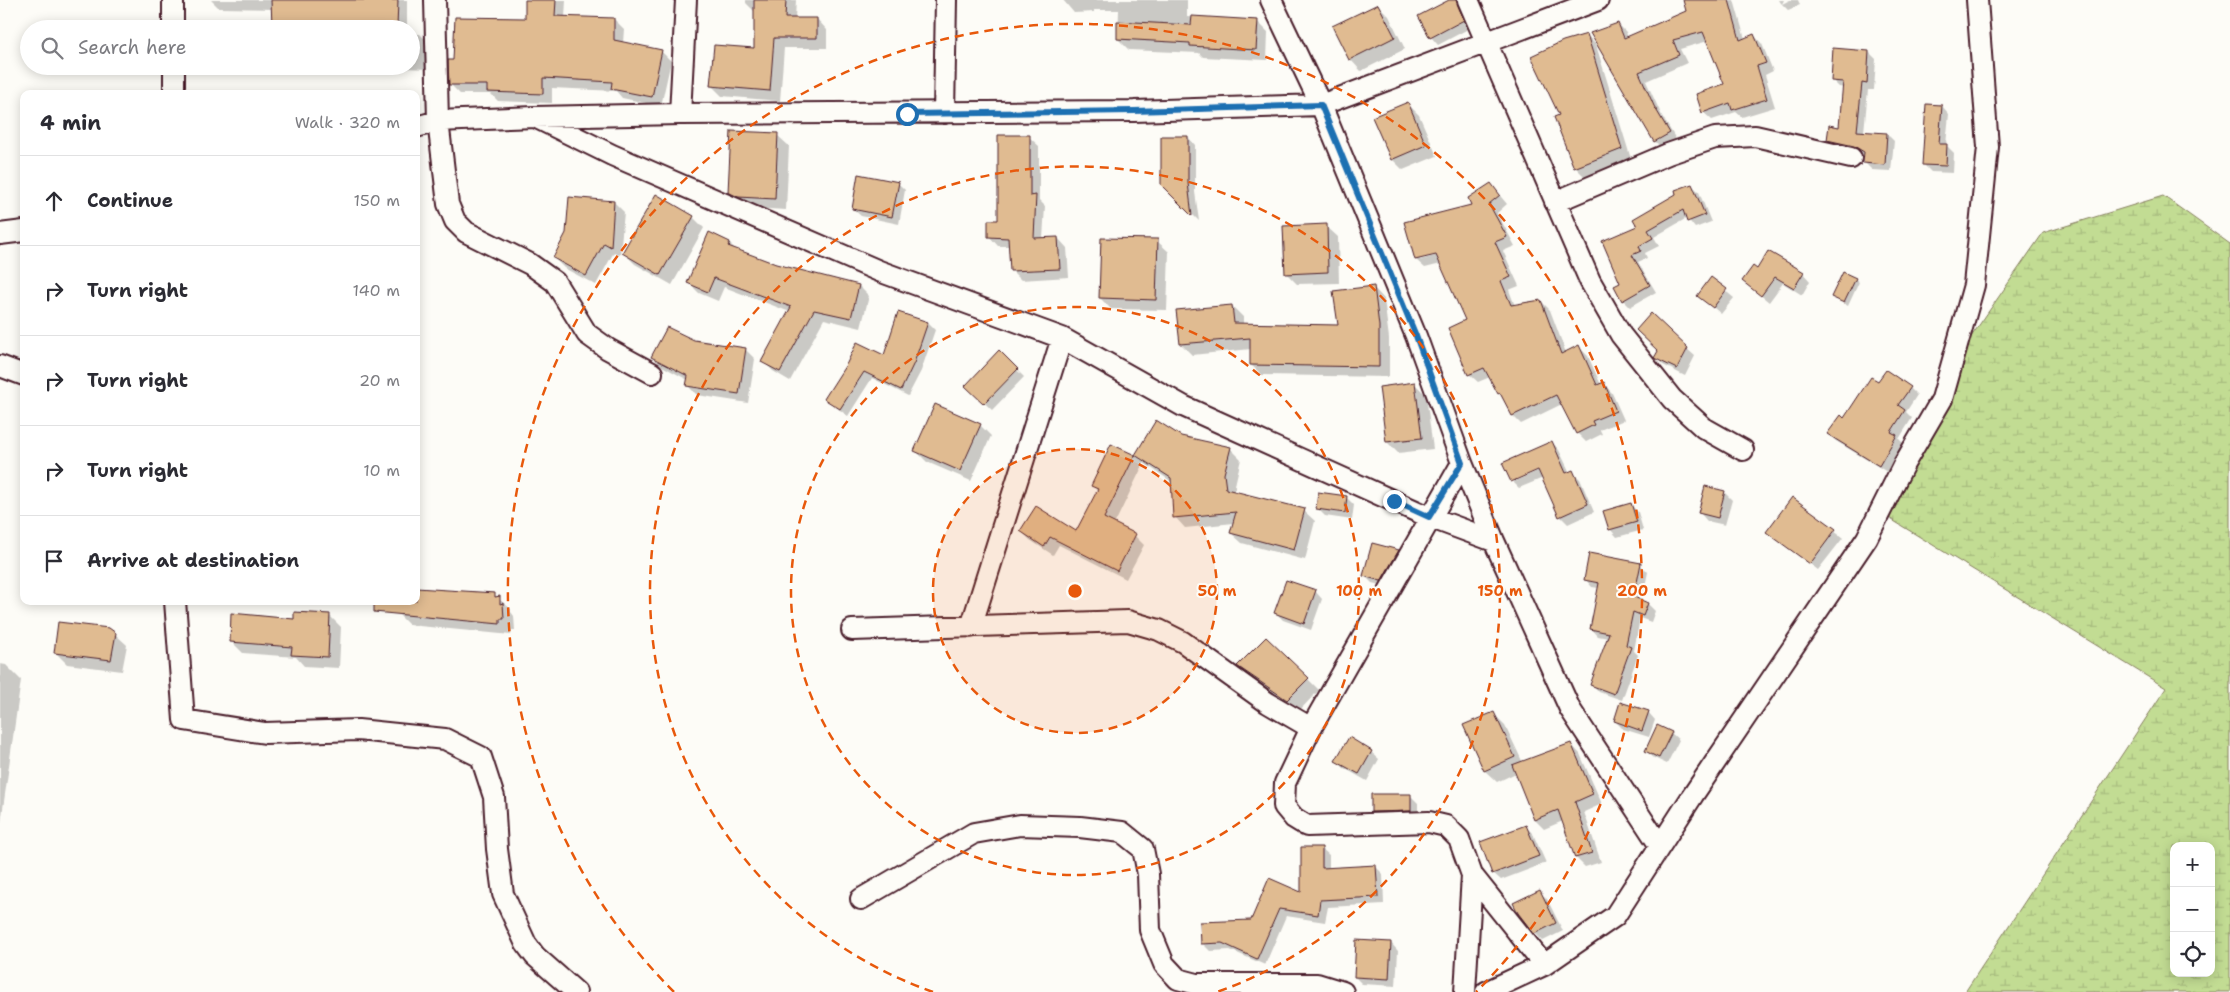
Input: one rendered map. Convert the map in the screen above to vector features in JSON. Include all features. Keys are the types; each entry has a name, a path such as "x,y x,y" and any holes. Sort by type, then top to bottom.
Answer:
{"street":[{"path":"173,0 173,20"},
{"path":"434,0 438,121 448,204 455,221 466,232 530,264 555,282 587,334 608,349 652,373"},
{"path":"680,114 686,0"},
{"path":"944,113 946,0"},
{"path":"1272,0 1321,105 1416,336 1462,463 1494,541 1570,710 1660,846"},
{"path":"1468,0 1485,43 1590,281 1622,335 1672,399 1704,428 1743,450"},
{"path":"420,126 438,121 535,117 680,114 1134,111 1321,105 1598,0"},
{"path":"1486,992 1544,965 1614,916 1801,632 1867,538 1904,464 1942,399 1974,285 1988,146 1977,0"},
{"path":"174,75 174,90"},
{"path":"535,117 612,155 879,271 1062,338 1183,406 1429,517 1494,541"},
{"path":"1555,202 1668,154 1715,138 1755,136 1852,158"},
{"path":"0,234 20,231"},
{"path":"971,627 1062,338"},
{"path":"0,366 20,373"},
{"path":"1462,463 1429,517 1312,728 1285,783 1284,806 1294,818 1307,826 1429,822 1446,826 1459,839 1472,875 1544,965"},
{"path":"175,605 184,720 265,733 358,730 445,739 481,758 494,797 497,849 503,894 526,944 535,956 576,992"},
{"path":"852,630 1128,621 1159,630 1183,642 1268,703 1312,728"},
{"path":"861,899 974,833 1020,825 1080,827 1122,832 1143,849 1148,874 1150,930 1164,964 1178,979 1197,984 1317,984 1343,992"},
{"path":"1465,992 1472,875"}],"green space":[{"path":"2163,196 2230,244 2230,992 1965,992 2166,688 1871,507 1955,360 2043,233"}],"building":[{"path":"271,0 398,0 397,20 272,20"},
{"path":"525,0 556,0 555,16 614,18 614,40 662,50 652,97 611,89 612,82 543,78 543,94 487,92 487,85 449,85 448,60 453,60 455,17 525,18"},
{"path":"754,0 786,0 785,18 817,18 817,38 774,38 770,91 710,86 714,45 754,48"},
{"path":"1449,0 1456,0 1464,20 1430,38 1418,16"},
{"path":"1683,0 1729,0 1740,40 1754,34 1766,63 1757,66 1767,99 1732,110 1730,103 1702,113 1696,94 1724,84 1703,32 1673,40 1679,55 1639,72 1654,106 1670,133 1654,142 1590,33 1618,23 1624,38 1686,11"},
{"path":"1378,4 1395,37 1349,60 1332,26"},
{"path":"1192,16 1258,20 1256,50 1190,46 1190,43 1117,39 1117,21 1191,25"},
{"path":"1587,34 1622,149 1574,168 1554,117 1559,115 1531,56 1563,41"},
{"path":"1833,48 1869,51 1867,84 1862,83 1857,131 1887,133 1885,165 1863,163 1864,152 1854,146 1827,140 1829,125 1839,127 1843,82 1831,81"},
{"path":"1408,102 1426,145 1391,160 1372,117"},
{"path":"1926,104 1942,105 1939,144 1947,144 1946,166 1922,165"},
{"path":"731,131 778,133 775,199 738,197 728,192"},
{"path":"998,135 1030,135 1030,196 1036,195 1034,238 1058,237 1060,269 1010,271 1008,238 988,237 988,220 998,220"},
{"path":"1161,136 1188,136 1188,183 1192,216 1161,185"},
{"path":"858,174 899,182 892,217 852,209"},
{"path":"1491,183 1500,195 1489,204 1507,237 1495,242 1511,277 1501,281 1511,305 1541,300 1561,354 1579,345 1597,385 1604,382 1616,411 1592,421 1594,425 1576,434 1556,395 1512,416 1484,368 1468,375 1448,328 1465,320 1436,255 1415,260 1404,222 1471,205 1468,198"},
{"path":"1692,184 1705,215 1687,222 1683,210 1648,230 1653,238 1639,246 1641,251 1632,255 1650,285 1622,301 1614,286 1620,283 1602,241 1637,226 1633,219 1676,194 1675,190"},
{"path":"656,194 694,216 660,275 622,253"},
{"path":"569,197 614,201 611,247 604,243 586,276 553,258 566,233"},
{"path":"1327,224 1328,272 1285,274 1283,226"},
{"path":"709,232 730,242 728,246 776,264 859,285 851,318 814,310 780,372 761,362 791,307 714,278 708,292 687,283"},
{"path":"1101,238 1158,239 1156,300 1099,298"},
{"path":"1768,251 1804,272 1794,288 1775,277 1761,296 1742,281 1753,266 1757,269"},
{"path":"1843,272 1856,278 1844,303 1831,297"},
{"path":"1711,277 1727,289 1713,308 1697,296"},
{"path":"1374,286 1379,326 1379,367 1250,365 1250,338 1180,344 1176,310 1232,305 1234,323 1338,325 1333,291"},
{"path":"898,312 928,322 914,363 901,390 864,372 840,409 824,399 847,363 857,342 884,355"},
{"path":"1651,313 1688,348 1677,369 1654,358 1658,351 1636,330"},
{"path":"667,327 694,340 746,348 739,394 686,386 688,376 651,357"},
{"path":"999,350 1018,369 984,404 965,386"},
{"path":"1886,370 1911,387 1898,405 1905,410 1891,432 1897,435 1879,466 1827,434 1841,415 1844,418 1871,377 1878,381"},
{"path":"1415,382 1422,438 1386,442 1379,387"},
{"path":"935,404 981,424 960,471 914,451"},
{"path":"1156,420 1181,436 1231,447 1224,474 1226,489 1305,509 1294,550 1230,533 1236,512 1173,518 1171,478 1135,455"},
{"path":"1552,441 1566,473 1573,470 1588,504 1559,517 1538,470 1511,482 1502,463"},
{"path":"1111,444 1135,455 1104,518 1136,534 1117,571 1050,537 1044,547 1020,531 1036,506 1076,531 1098,489 1091,486"},
{"path":"1705,486 1725,491 1718,518 1698,513"},
{"path":"1318,492 1347,496 1345,513 1316,509"},
{"path":"1792,497 1836,529 1810,564 1766,532"},
{"path":"1631,503 1637,522 1609,530 1603,511"},
{"path":"1372,543 1399,550 1381,581 1363,576"},
{"path":"1589,553 1641,563 1634,597 1648,603 1643,616 1633,612 1626,645 1631,647 1614,694 1590,685 1609,633 1590,629 1599,583 1584,580"},
{"path":"1286,580 1316,590 1304,624 1274,613"},
{"path":"420,588 495,593 495,597 500,596 500,604 503,603 504,619 500,619 500,624 374,612 374,605 420,605"},
{"path":"294,612 330,614 328,657 291,655 292,647 230,642 231,613 294,619"},
{"path":"58,622 109,628 116,633 111,660 54,653"},
{"path":"1266,637 1309,678 1287,700 1237,666"},
{"path":"1620,702 1649,711 1642,731 1614,721"},
{"path":"1494,712 1515,757 1484,771 1463,725"},
{"path":"1657,725 1672,732 1659,758 1645,751"},
{"path":"1349,737 1372,751 1359,774 1335,761"},
{"path":"1571,743 1593,794 1575,802 1592,853 1575,858 1558,810 1534,820 1512,765"},
{"path":"1371,794 1411,794 1411,811 1371,812"},
{"path":"1526,825 1539,856 1492,874 1480,842"},
{"path":"1301,847 1322,847 1322,868 1376,865 1378,897 1320,900 1318,915 1279,909 1257,959 1222,943 1201,944 1200,922 1251,920 1269,878 1301,892"},
{"path":"1540,890 1556,923 1534,934 1513,903"},
{"path":"1356,940 1391,942 1389,979 1354,977"}],"route":[{"path":"907,114 1134,111 1321,105 1416,336 1462,463 1429,517 1394,501"}]}
